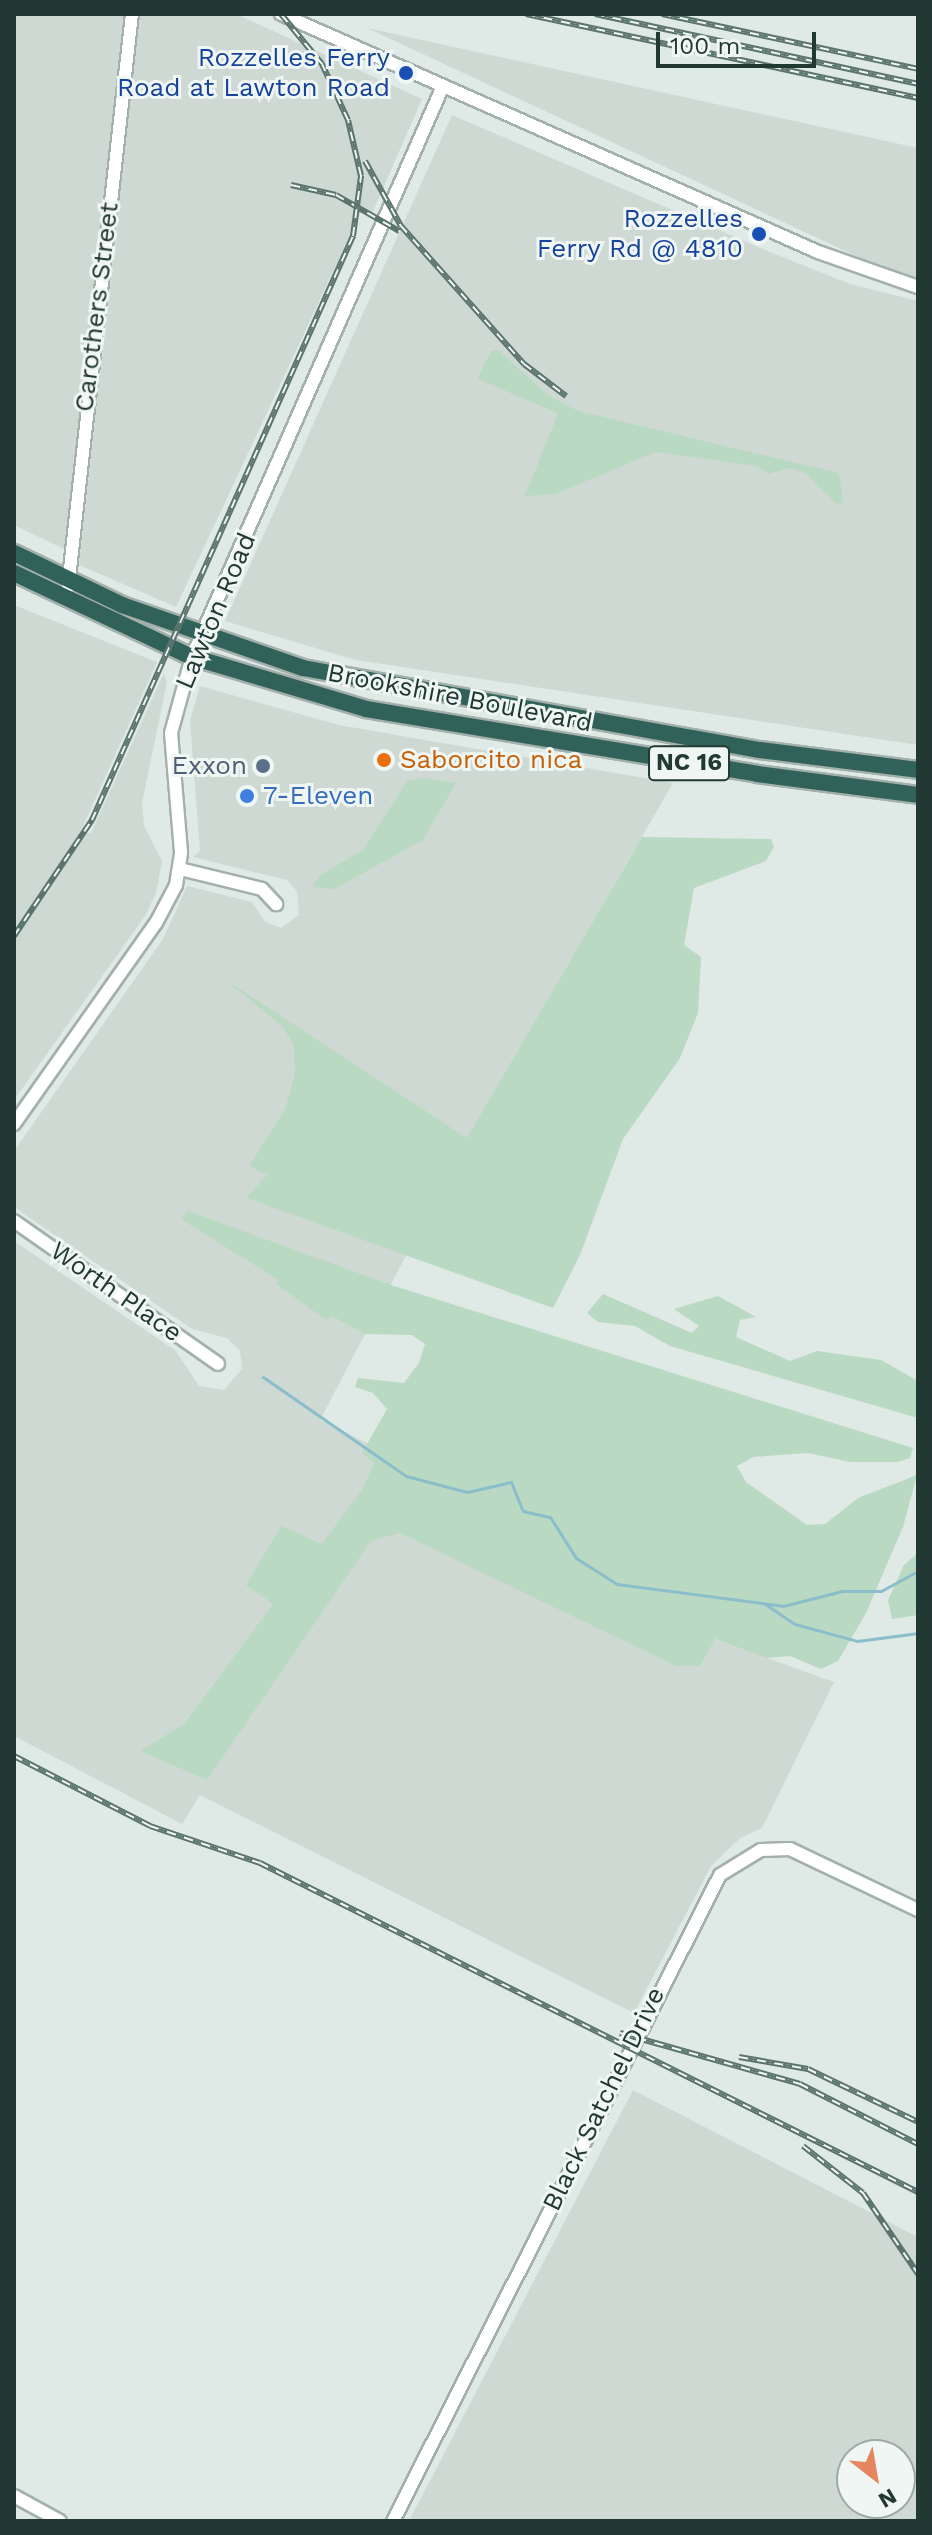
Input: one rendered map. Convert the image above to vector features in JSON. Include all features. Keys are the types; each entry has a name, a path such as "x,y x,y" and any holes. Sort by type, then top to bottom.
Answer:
{"highway":[{"name":"Brookshire Boulevard","path":"14,553 69,581 201,635 362,682 760,750 918,770"},
{"name":"Brookshire Boulevard","path":"14,573 67,601 192,657 315,696 421,720 918,795"}],"street":[{"name":"Carothers Street","path":"67,601 132,14"},
{"path":"281,14 818,252 918,287"},
{"name":"Lawton Road","path":"14,1124 156,923 180,869 171,733 192,657 443,86"},
{"path":"180,869 262,889 276,904"},
{"name":"Worth Place","path":"14,1221 218,1364"},
{"name":"Black Satchel Drive","path":"393,2521 720,1875 761,1850 790,1849 918,1910"},
{"path":"14,2496 60,2521"}],"shaded area":[{"path":"14,14 127,14 66,550 14,525"},
{"path":"140,14 236,14 422,99 371,216 361,212 176,607 79,565"},
{"path":"367,28 918,148 918,278 856,256"},
{"path":"452,115 850,284 918,301 918,745 356,660 225,621"},
{"path":"14,605 157,662 80,833 91,833 164,673 167,682 142,803 144,826 162,861 156,893 145,916 14,1100"},
{"path":"200,686 339,725 673,783 467,1139 320,1420 406,1462 699,1666 714,1639 834,1682 762,1828 740,1838 711,1866 634,2013 200,1795 182,1824 14,1736 14,1241 176,1351 199,1386 224,1390 242,1369 240,1351 227,1338 192,1329 14,1207 14,1151 163,939 187,886 252,902 265,922 281,928 299,915 297,891 287,880 193,857 200,851 190,720"},
{"path":"633,2090 918,2237 918,2521 409,2521"}],"green space":[{"path":"498,350 548,395 578,411 839,473 843,502 837,504 805,473 789,468 769,474 756,466 656,452 555,494 525,496 558,413 477,379 491,351"},
{"path":"424,778 456,783 423,840 334,889 313,887 319,876 363,850 408,780"},
{"path":"642,837 771,839 774,847 766,861 694,888 684,945 701,957 698,1013 680,1058 623,1139 580,1255 553,1308 246,1198 267,1175 249,1166 285,1110 295,1074 294,1045 282,1026 223,978 467,1138"},
{"path":"188,1211 391,1285 913,1448 910,1458 898,1462 850,1462 808,1453 753,1457 737,1466 746,1482 807,1525 825,1524 858,1498 917,1475 903,1527 866,1613 838,1661 821,1669 790,1656 766,1658 715,1639 700,1666 676,1666 400,1533 371,1541 207,1780 140,1751 184,1724 273,1604 246,1585 281,1526 322,1544 362,1490 374,1463 362,1453 387,1409 373,1393 355,1387 358,1378 404,1383 419,1363 425,1344 412,1335 365,1334 332,1316 326,1320 276,1284 277,1279 181,1219"},
{"path":"603,1294 692,1333 699,1326 674,1309 718,1296 756,1317 740,1320 736,1337 790,1361 817,1351 881,1360 918,1381 918,1418 670,1346 635,1326 598,1322 587,1313"},
{"path":"918,1553 918,1615 892,1619 888,1600 904,1565"}],"waterway":[{"path":"263,1377 406,1476 467,1492 511,1482 523,1511 550,1517 576,1558 617,1584 783,1606 842,1591 881,1591 918,1571"},
{"path":"765,1604 795,1624 857,1641 918,1633"}],"railway":[{"path":"14,936 92,820 353,236 361,176 348,120 322,64 281,14"},
{"path":"526,14 918,98"},
{"path":"595,14 918,84"},
{"path":"662,14 918,69"},
{"path":"365,161 401,226 524,364 566,396"},
{"path":"291,185 336,195 399,231"},
{"path":"14,1756 150,1826 260,1863 918,2192"},
{"path":"620,2033 800,2084 918,2144"},
{"path":"739,2057 808,2069 918,2122"},
{"path":"803,2146 863,2193 918,2274"}],"place":[{"name":"Rozzelles Ferry Road at Lawton Road","path":"406,73"},
{"name":"Rozzelles Ferry Rd @ 4810","path":"759,234"},
{"name":"Saborcito nica","path":"384,760"},
{"name":"Exxon","path":"263,766"},
{"name":"7-Eleven","path":"247,796"}]}
